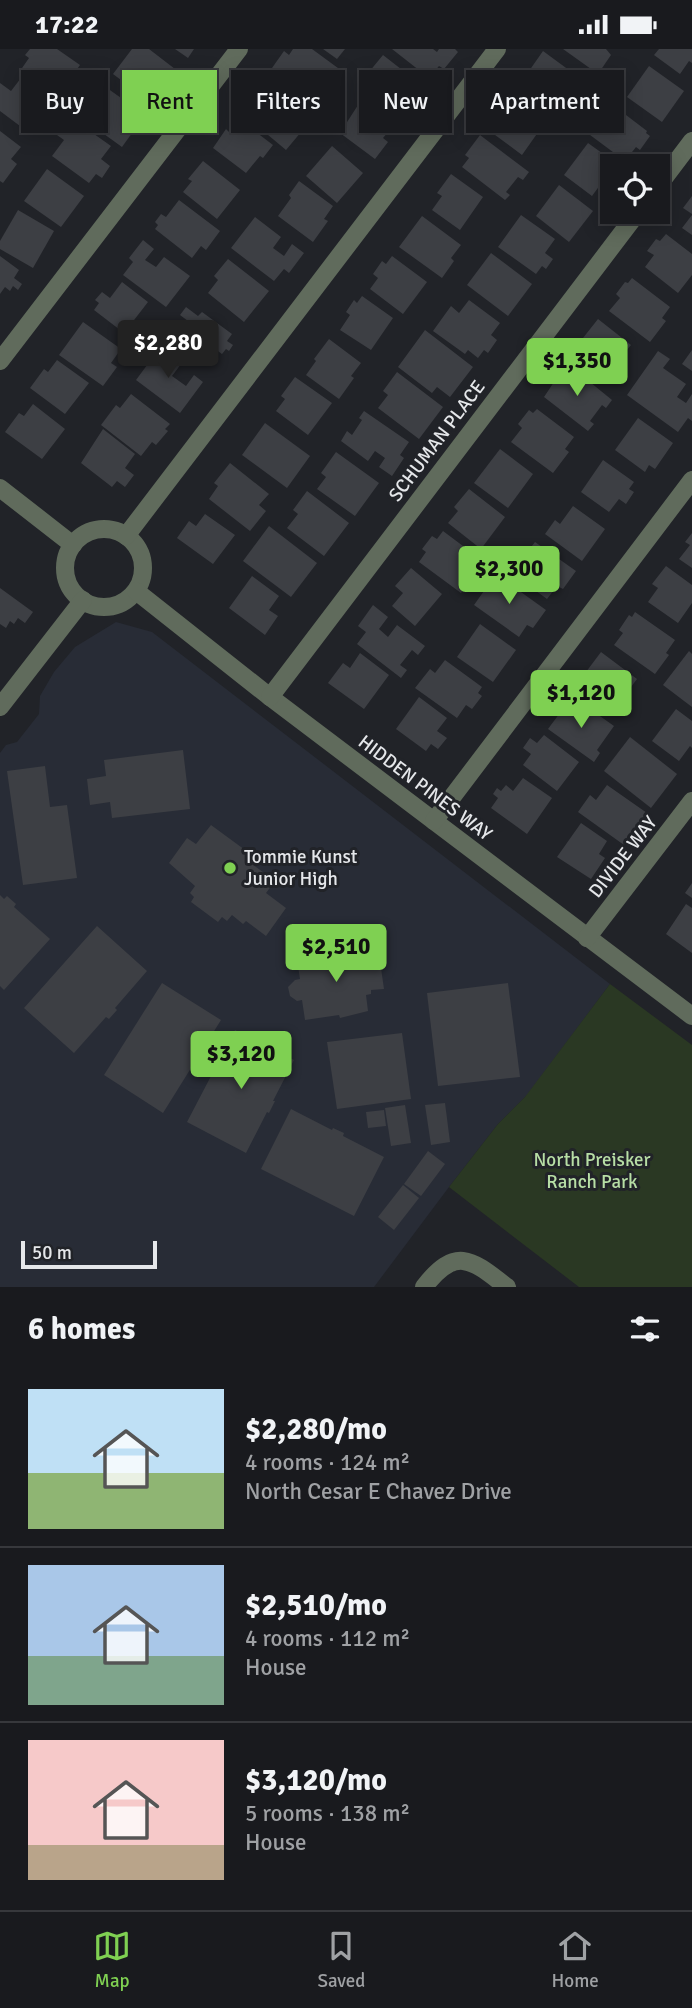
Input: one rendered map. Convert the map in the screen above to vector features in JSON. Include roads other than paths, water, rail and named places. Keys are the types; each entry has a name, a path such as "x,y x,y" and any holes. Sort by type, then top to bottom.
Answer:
{"street":[{"path":"0,361 239,49"},
{"path":"126,536 497,49"},
{"path":"670,170 692,141"},
{"name":"SCHUMAN PLACE","path":"270,697 629,224"},
{"path":"433,821 692,480"},
{"path":"0,488 73,545"},
{"path":"115,530 126,536 135,544 141,555 143,568 136,591 117,605 94,605 83,600 69,585 66,575 65,564 73,545 81,536 92,531 115,530"},
{"name":"HIDDEN PINES WAY","path":"136,591 270,697 692,1016"},
{"path":"0,708 83,600"},
{"name":"DIVIDE WAY","path":"587,938 692,801"},
{"path":"424,1287 434,1273 450,1261 469,1260 508,1287"}],"place":[{"name":"Tommie Kunst Junior High","path":"230,868"}],"park label":[{"name":"North Preisker Ranch Park","path":"592,1171"}]}
